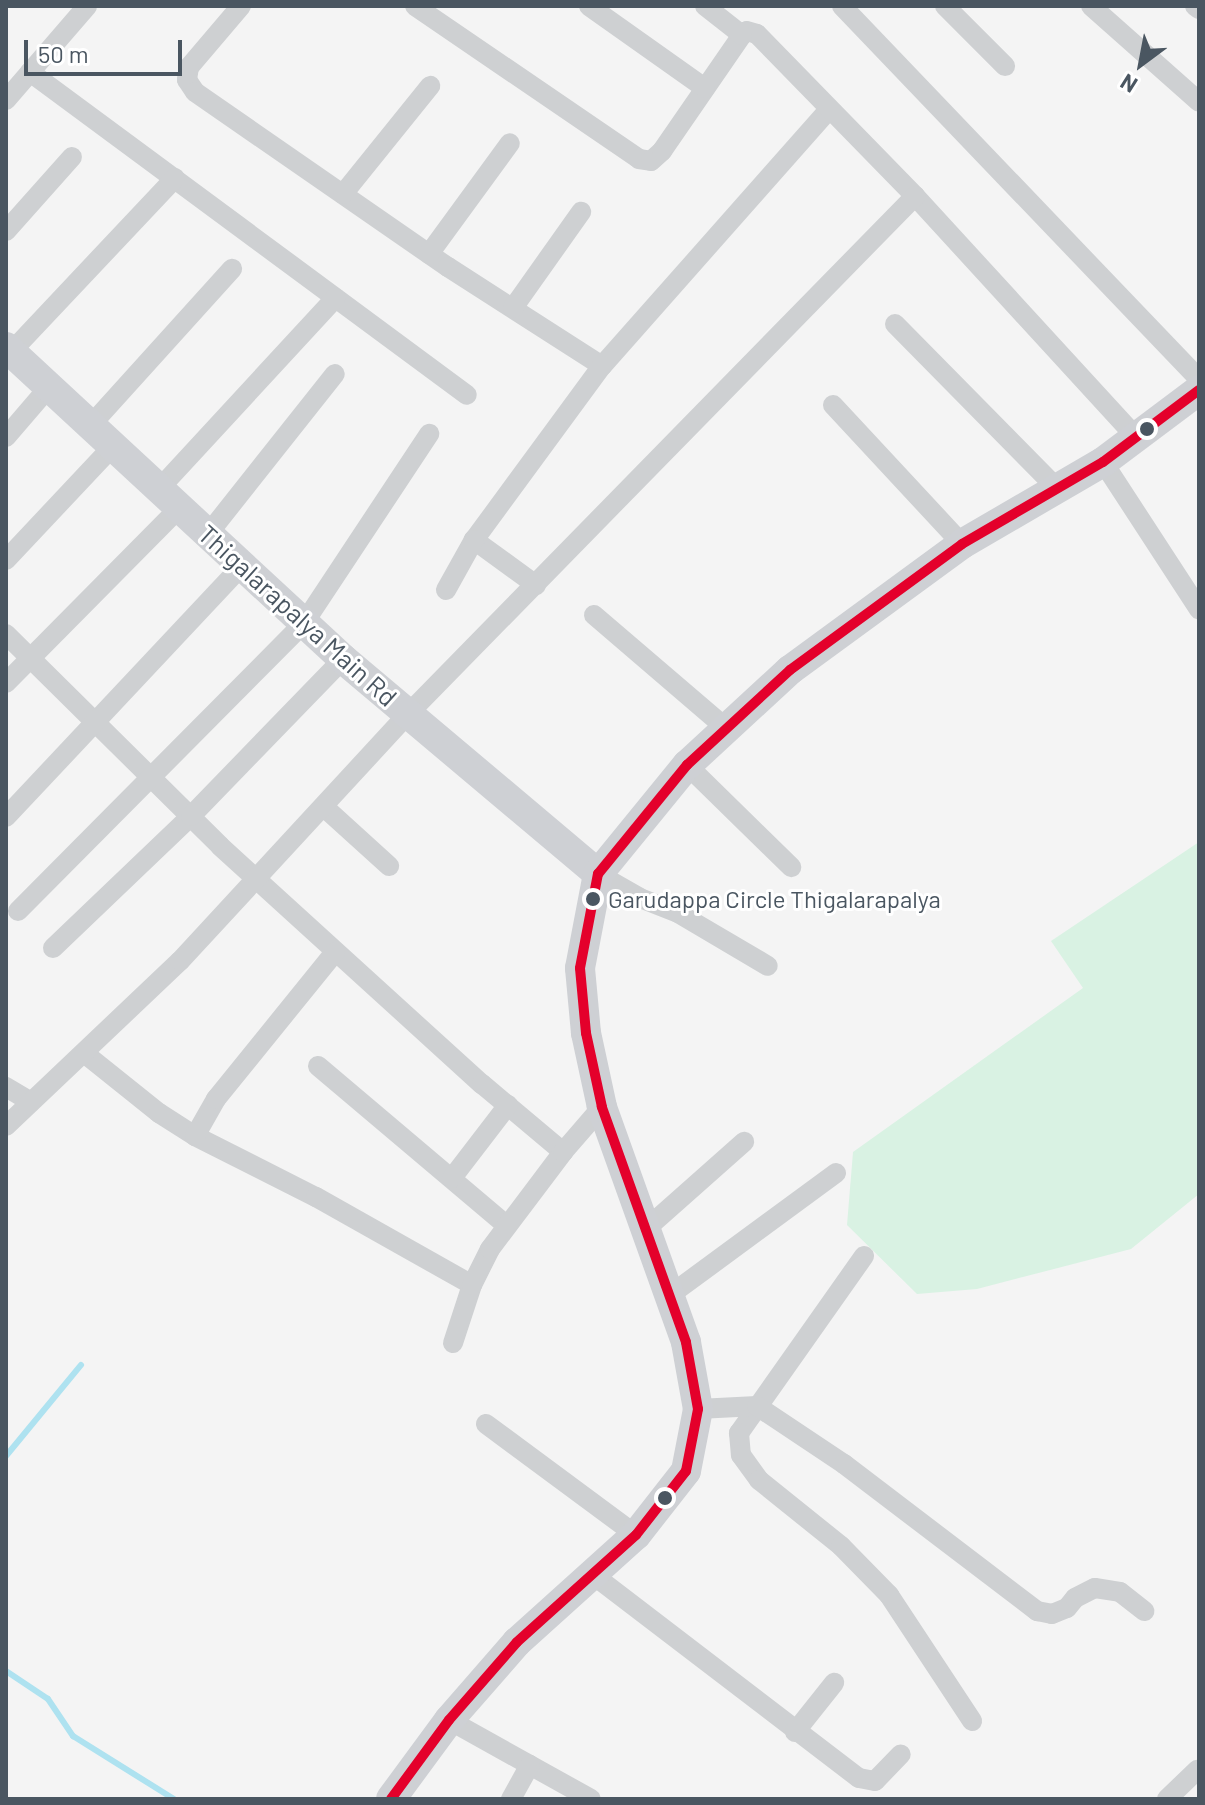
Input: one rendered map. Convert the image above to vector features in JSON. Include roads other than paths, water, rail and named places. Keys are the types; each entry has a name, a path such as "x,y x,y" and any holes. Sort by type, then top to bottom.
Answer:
{"main road":[{"name":"Thigalarapalya Main Rd","path":"9,349 343,659 598,874"},
{"path":"391,1799 449,1720 517,1642 636,1535 686,1471 698,1409 686,1342 602,1107 586,1033 580,968 598,874 687,765 790,670 962,544 1103,462 1199,390"}],"street":[{"path":"6,100 87,6"},
{"path":"241,6 189,67 187,80 211,103 429,254 602,366"},
{"path":"415,6 639,159 651,161 662,151 742,35 747,31 757,34 915,196 1136,437"},
{"path":"589,6 705,88"},
{"path":"705,6 742,35"},
{"path":"842,6 1199,379"},
{"path":"945,6 1005,66"},
{"path":"1091,6 1199,102"},
{"path":"30,72 467,395"},
{"path":"343,194 430,86"},
{"path":"446,590 474,540 602,366 829,109"},
{"path":"429,254 510,143"},
{"path":"6,231 72,157"},
{"path":"9,349 175,178"},
{"path":"6,1126 258,880 408,714 915,196"},
{"path":"513,308 581,212"},
{"path":"6,560 232,269"},
{"path":"6,683 170,498 335,298"},
{"path":"895,324 1057,488"},
{"path":"208,534 335,374"},
{"path":"6,437 48,388"},
{"path":"833,405 962,544"},
{"path":"18,911 304,623 429,434"},
{"path":"1103,462 1199,609"},
{"path":"474,540 536,585"},
{"path":"6,817 242,566"},
{"path":"594,615 727,729"},
{"path":"6,634 149,778 335,952 563,1152"},
{"path":"53,948 191,816 343,659"},
{"path":"687,765 791,867"},
{"path":"324,807 389,866"},
{"path":"598,874 640,898 678,913 768,966"},
{"path":"195,1136 216,1099 335,952"},
{"path":"84,1053 159,1113 195,1136 316,1197 472,1285"},
{"path":"318,1066 506,1225"},
{"path":"6,1087 31,1102"},
{"path":"452,1178 508,1105"},
{"path":"453,1343 472,1285 506,1225 602,1107"},
{"path":"647,1228 744,1142"},
{"path":"670,1295 836,1173"},
{"path":"864,1256 739,1433 741,1455 759,1480 841,1546 884,1589 972,1721"},
{"path":"698,1409 757,1406 844,1464 1037,1611 1052,1614 1067,1608 1075,1598 1095,1588 1120,1592 1144,1611"},
{"path":"486,1424 636,1535"},
{"path":"592,1574 795,1732 868,1782 882,1775 901,1754"},
{"path":"795,1732 834,1683"},
{"path":"449,1720 591,1799"},
{"path":"511,1799 530,1765"},
{"path":"1167,1799 1197,1770"}],"waterway":[{"path":"6,1456 81,1365"},
{"path":"6,1671 48,1699 73,1736 174,1799"}],"place":[{"name":"Garudappa Circle Thigalarapalya","path":"593,899"}]}
